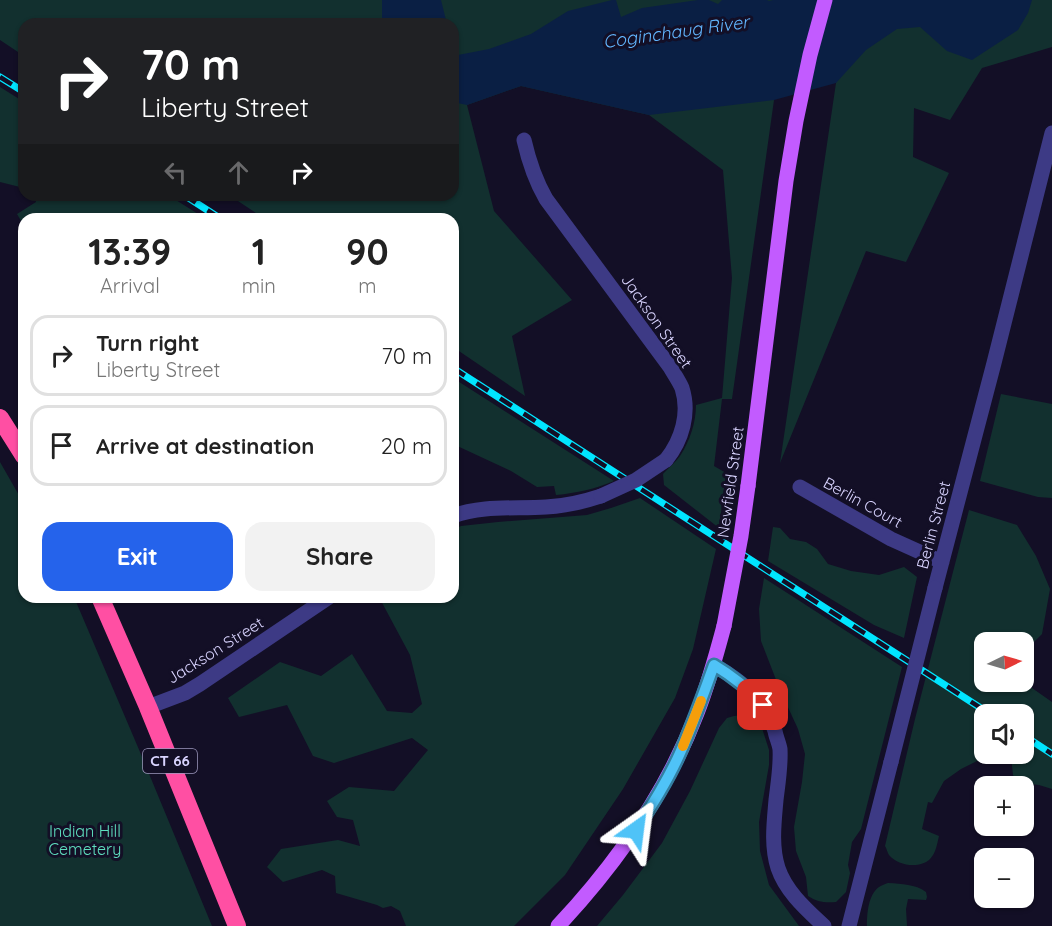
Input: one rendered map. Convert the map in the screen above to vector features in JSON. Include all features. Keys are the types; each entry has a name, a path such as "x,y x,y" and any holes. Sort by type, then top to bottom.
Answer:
{"highway":[{"path":"0,418 18,446"},
{"name":"CT 66","path":"103,603 148,707 237,926"}],"main road":[{"name":"Newfield Street","path":"558,926 611,865 659,794 680,754 714,665 741,536 786,181 796,121 825,0"}],"street":[{"name":"Berlin Street","path":"849,926 1052,133"},
{"name":"Jackson Street","path":"459,514 477,510 549,507 601,496 636,480 666,460 677,445 683,425 684,406 681,387 670,367 546,199 537,183 524,140"},
{"name":"Berlin Court","path":"800,487 891,539 942,562"},
{"name":"Jackson Street","path":"148,707 200,684 320,603"},
{"path":"714,665 751,691 763,705 773,726 780,748 780,772 773,826 774,847 779,870 804,908 824,926"}],"green space":[{"path":"0,0 799,0 774,100 732,399 722,399 714,466 726,473 719,528 664,485 663,474 678,459 687,444 694,425 696,405 722,398 732,278 723,170 649,115 521,86 467,105 494,211 572,300 512,336 525,396 459,351 459,213 256,213 238,201 459,201 459,18 18,18 18,52 0,40"},
{"path":"858,0 1052,0 1052,47 982,68 950,120 914,108 913,157 949,173 906,262 866,251 780,463 836,83 851,19"},
{"path":"0,87 18,98 18,186 0,182"},
{"path":"178,201 196,213 19,213 36,202"},
{"path":"459,382 614,481 586,490 556,495 554,486 537,487 511,471 459,447"},
{"path":"1001,394 1052,404 1052,498 1038,497 980,481"},
{"name":"Indian Hill Cemetery","path":"0,462 18,494 18,603 77,603 212,926 0,926"},
{"path":"640,498 716,549 693,649 675,698 623,789 565,875 514,926 406,926 400,911 391,906 383,908 336,893 335,876 322,870 283,882 267,867 281,849 338,840 360,846 353,820 337,817 327,801 349,787 394,791 428,750 412,738 334,763 313,756 287,705 239,717 228,698 280,662 321,676 352,654 387,711 412,713 422,704 410,655 382,603 459,603 459,527 461,526 587,515"},
{"path":"969,510 1017,525 1036,556 1050,589 1042,634 1034,642 1034,632 974,632 974,692 1034,692 1034,689 1052,702 1052,789 1034,784 1034,776 1013,775 1012,764 1034,764 1034,704 974,704 974,762 944,781 932,803 928,802 922,829 939,836 932,857 921,864 903,864 889,855 885,846"},
{"path":"773,527 780,528 790,539 806,542 817,549 828,564 851,571 879,575 904,567 917,577 904,638 874,625 768,561"},
{"path":"764,578 902,667 861,829 852,842 846,892 836,902 821,902 808,896 806,877 796,851 794,827 805,754 798,729 761,641 759,609"},
{"path":"745,715 755,719 762,728 769,750 769,765 759,822 760,851 769,885 799,926 597,926 662,843 690,791 719,728 727,718"},
{"path":"888,883 917,887 926,892 926,900 908,899 907,926 867,926 872,895 879,887"}],"water":[{"path":"382,0 441,0 446,18 382,18"},
{"name":"Coginchaug River","path":"612,0 616,0 621,17 642,8 698,0 709,0 718,4 722,0 1032,0 1028,13 1018,30 972,60 947,51 920,27 897,29 866,50 836,83 774,100 649,115 521,86 467,105 459,103 459,55 489,49 531,34 568,11"}],"railway":[{"path":"0,77 18,88"},
{"path":"193,201 212,213"},
{"path":"459,372 974,704"},
{"path":"1034,742 1052,754"}],"slow traffic":[{"path":"683,746 701,701"}],"route":[{"path":"636,830 659,794 680,754 714,665 734,677 763,705"}]}
